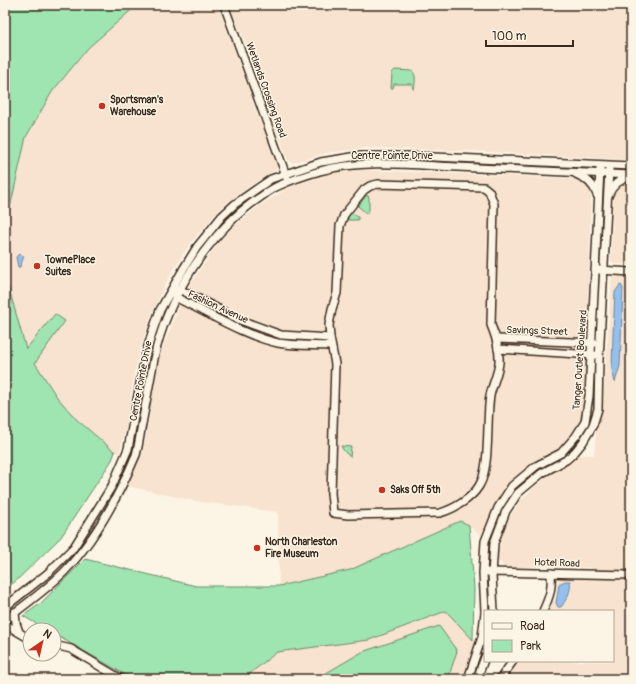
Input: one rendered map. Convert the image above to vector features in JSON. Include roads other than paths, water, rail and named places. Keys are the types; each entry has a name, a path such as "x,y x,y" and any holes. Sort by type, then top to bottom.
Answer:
{"street":[{"name":"Wetlands Crossing Road","path":"224,5 288,182"},
{"name":"Centre Pointe Drive","path":"5,607 36,582 74,547 112,486 128,449 146,357 160,310 197,247 222,216 235,204 271,179 321,162 358,156 421,156 631,166"},
{"name":"Centre Pointe Drive","path":"5,620 44,591 82,552 95,533 120,489 137,452 154,358 160,334 169,312 204,252 220,231 246,207 276,186 320,171 359,164 420,165 631,176"},
{"name":"Tanger Outlet Boulevard","path":"485,610 483,573 486,541 498,508 512,486 536,466 561,453 576,436 585,422 589,396 600,165"},
{"name":"Tanger Outlet Boulevard","path":"494,610 492,572 494,543 506,511 516,497 542,473 566,460 574,453 583,442 593,425 598,409 599,355 609,165"},
{"path":"571,172 582,176 590,182 594,186 598,199"},
{"path":"607,200 611,189 624,178 631,176"},
{"path":"378,184 484,187 489,191 494,204 491,324 497,339 499,364 490,395 485,469 480,486 473,494 452,509 440,514 348,515 333,513 331,493 336,364 330,342 329,325 337,293 340,226 344,215 364,190 370,186 378,184"},
{"path":"595,270 631,272"},
{"name":"Fashion Avenue","path":"181,290 240,320 281,336 330,342 280,344 266,340 176,298 171,291 181,290"},
{"name":"Savings Street","path":"497,339 600,343"},
{"name":"Savings Street","path":"498,350 599,355"},
{"name":"Hotel Road","path":"483,573 552,573 631,576"},
{"path":"544,610 551,595 552,573"},
{"path":"15,612 19,632"},
{"name":"Tanger Outlet Boulevard","path":"468,679 482,637 484,620"},
{"path":"5,626 22,634"},
{"path":"62,647 71,649 122,679"},
{"path":"477,679 484,660"},
{"path":"500,679 512,662"}],"water":[{"path":"19,254 24,256 20,267 18,267 16,257"},
{"path":"620,285 623,289 620,366 615,382 612,370 615,292"},
{"path":"565,581 570,581 569,592 561,607 558,607 556,603 559,584"}],"place":[{"name":"Sportsman's Warehouse","path":"102,106"},
{"name":"TownePlace Suites","path":"37,266"},
{"name":"Saks Off 5th","path":"382,490"},
{"name":"North Charleston Fire Museum","path":"257,548"}]}
